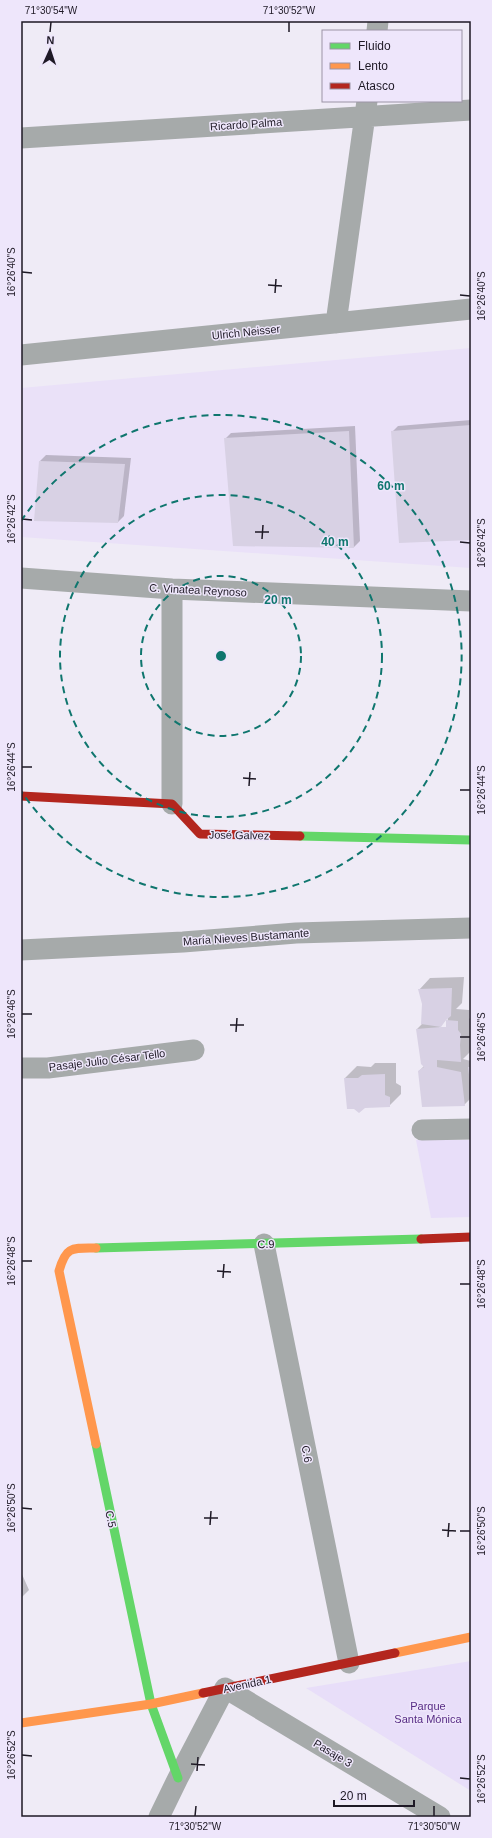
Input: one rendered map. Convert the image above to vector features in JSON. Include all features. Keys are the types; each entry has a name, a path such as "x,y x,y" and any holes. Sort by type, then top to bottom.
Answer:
{"street":[{"name":"Ricardo Palma","path":"21,138 366,109 471,110"},
{"path":"336,323 366,109"},
{"name":"Ulrich Neisser","path":"21,355 471,309"},
{"name":"C. Vinatea Reynoso","path":"21,578 172,589 471,601"},
{"path":"21,796 172,804 172,589"},
{"name":"José Galvez","path":"172,804 200,834 471,840"},
{"name":"María Nieves Bustamante","path":"21,950 183,942 296,933 471,928"},
{"name":"Pasaje Julio César Tello","path":"21,1068 48,1068 194,1050"},
{"path":"422,1130 471,1128"},
{"name":"C.9","path":"63,1256 74,1248 264,1244 471,1237"},
{"name":"C.6","path":"264,1244 349,1663"},
{"name":"C.5","path":"63,1256 59,1270 151,1704 178,1778"},
{"name":"Avenida 1","path":"21,1723 151,1704 471,1638"},
{"path":"159,1817 225,1688"},
{"name":"Pasaje 3","path":"225,1688 440,1817"}],"shaded area":[{"path":"471,348 471,568 21,537 21,388"}],"green space":[{"path":"416,1140 471,1140 471,1217 431,1218"},
{"name":"Parque Santa Mónica","path":"471,1661 471,1791 306,1688"}],"building":[{"path":"471,425 471,540 399,543 391,431"},
{"path":"349,431 354,548 233,546 224,438"},
{"path":"39,461 125,464 118,523 34,521"},
{"path":"452,988 451,1016 441,1027 421,1024 422,1004 418,989"},
{"path":"446,1020 458,1021 458,1030 461,1034 461,1062 437,1060 437,1067 461,1072 465,1106 422,1107 418,1071 424,1067 421,1064 416,1029 446,1027"},
{"path":"468,1067 471,1067 471,1082 470,1082"},
{"path":"385,1074 385,1095 390,1097 390,1107 365,1108 359,1113 354,1109 347,1109 344,1078 358,1078 362,1075"}],"traffic: fast":[{"path":"300,836 471,840"},
{"path":"96,1248 421,1239"},
{"path":"96,1444 151,1704 178,1778"}],"traffic: slow":[{"path":"96,1248 71,1250 64,1257 59,1271 96,1444"},
{"path":"395,1653 471,1637"},
{"path":"21,1723 151,1704 203,1693"}],"traffic: jam":[{"path":"21,796 172,804 200,834 300,836"},
{"path":"421,1239 471,1237"},
{"path":"203,1693 395,1653"}]}
